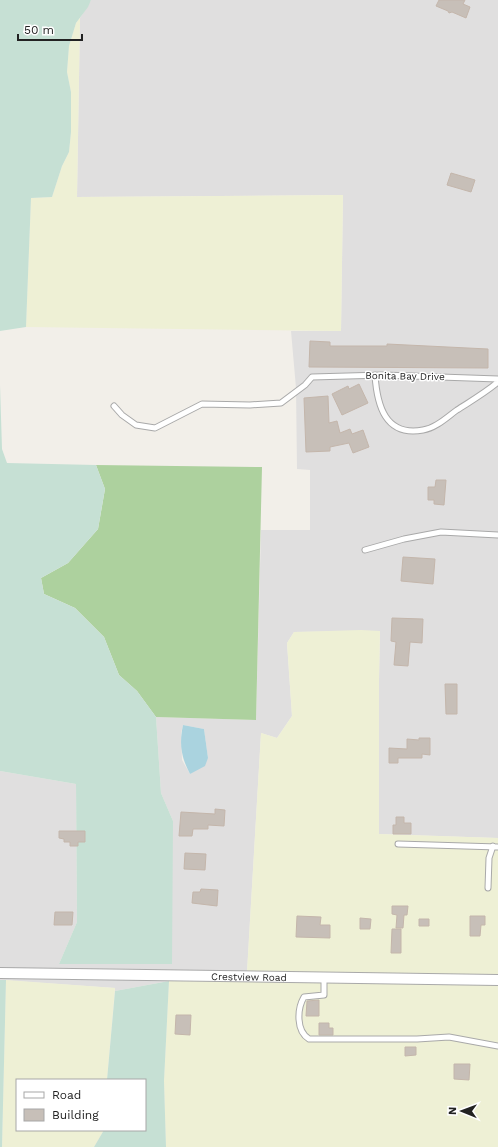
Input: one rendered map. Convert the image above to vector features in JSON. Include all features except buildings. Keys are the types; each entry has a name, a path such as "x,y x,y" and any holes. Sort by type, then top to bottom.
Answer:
{"street":[{"name":"Crestview Road","path":"0,973 498,980"}],"lane":[{"name":"Bonita Bay Drive","path":"114,406 122,415 136,425 155,428 202,404 250,405 281,403 305,385 312,377 375,375 498,381"},
{"path":"375,375 376,388 383,415 392,424 403,430 423,430 434,426 487,392 498,381"},
{"path":"365,550 404,539 441,532 498,536"},
{"path":"398,844 496,846 489,858 488,888"},
{"path":"324,978 324,995 304,996 299,1010 301,1029 305,1036 309,1039 417,1039 449,1037 498,1046"}],"shaded area":[{"path":"91,0 498,0 498,838 379,834 380,631 294,632 287,643 292,716 277,738 261,733 247,972 0,969 0,771 76,784 77,922 59,964 173,821 161,793 156,717 256,720 261,530 310,530 310,470 297,469 296,388 291,331 341,331 343,195 77,197 80,18","holes":["183,725 204,729 208,758 190,774 182,760 181,733"]},
{"path":"0,978 246,981 169,981 115,991 115,988 0,980"}],"green space":[{"path":"0,0 91,0 88,7 76,23 69,46 67,72 71,92 71,132 69,152 62,166 52,197 31,198 26,327 0,331"},
{"path":"80,18 77,197 343,195 341,331 26,327 31,198 52,197 62,166 69,152 71,132 71,92 67,72 69,46 76,23"},
{"path":"0,385 2,449 7,463 96,465 105,489 98,529 68,563 41,578 44,594 75,608 104,637 119,675 137,691 156,717 161,793 173,821 172,964 59,964 77,922 76,784 0,771"},
{"path":"96,465 262,467 256,720 156,717 137,691 119,675 104,637 75,608 44,594 41,578 68,563 98,529 105,489"},
{"path":"361,630 380,631 379,834 498,838 498,976 247,972 261,733 277,738 292,716 287,643 294,632"},
{"path":"0,980 6,980 2,1147 0,1147"},
{"path":"6,980 115,988 107,1079 16,1079 16,1131 103,1131 94,1147 2,1147"},
{"path":"169,981 498,985 498,1147 166,1147 164,1081"},
{"path":"169,981 164,1081 166,1147 94,1147 103,1131 146,1131 146,1079 107,1079 115,991"}],"water":[{"path":"183,725 204,729 208,758 205,766 190,774 185,762 181,744"}]}
